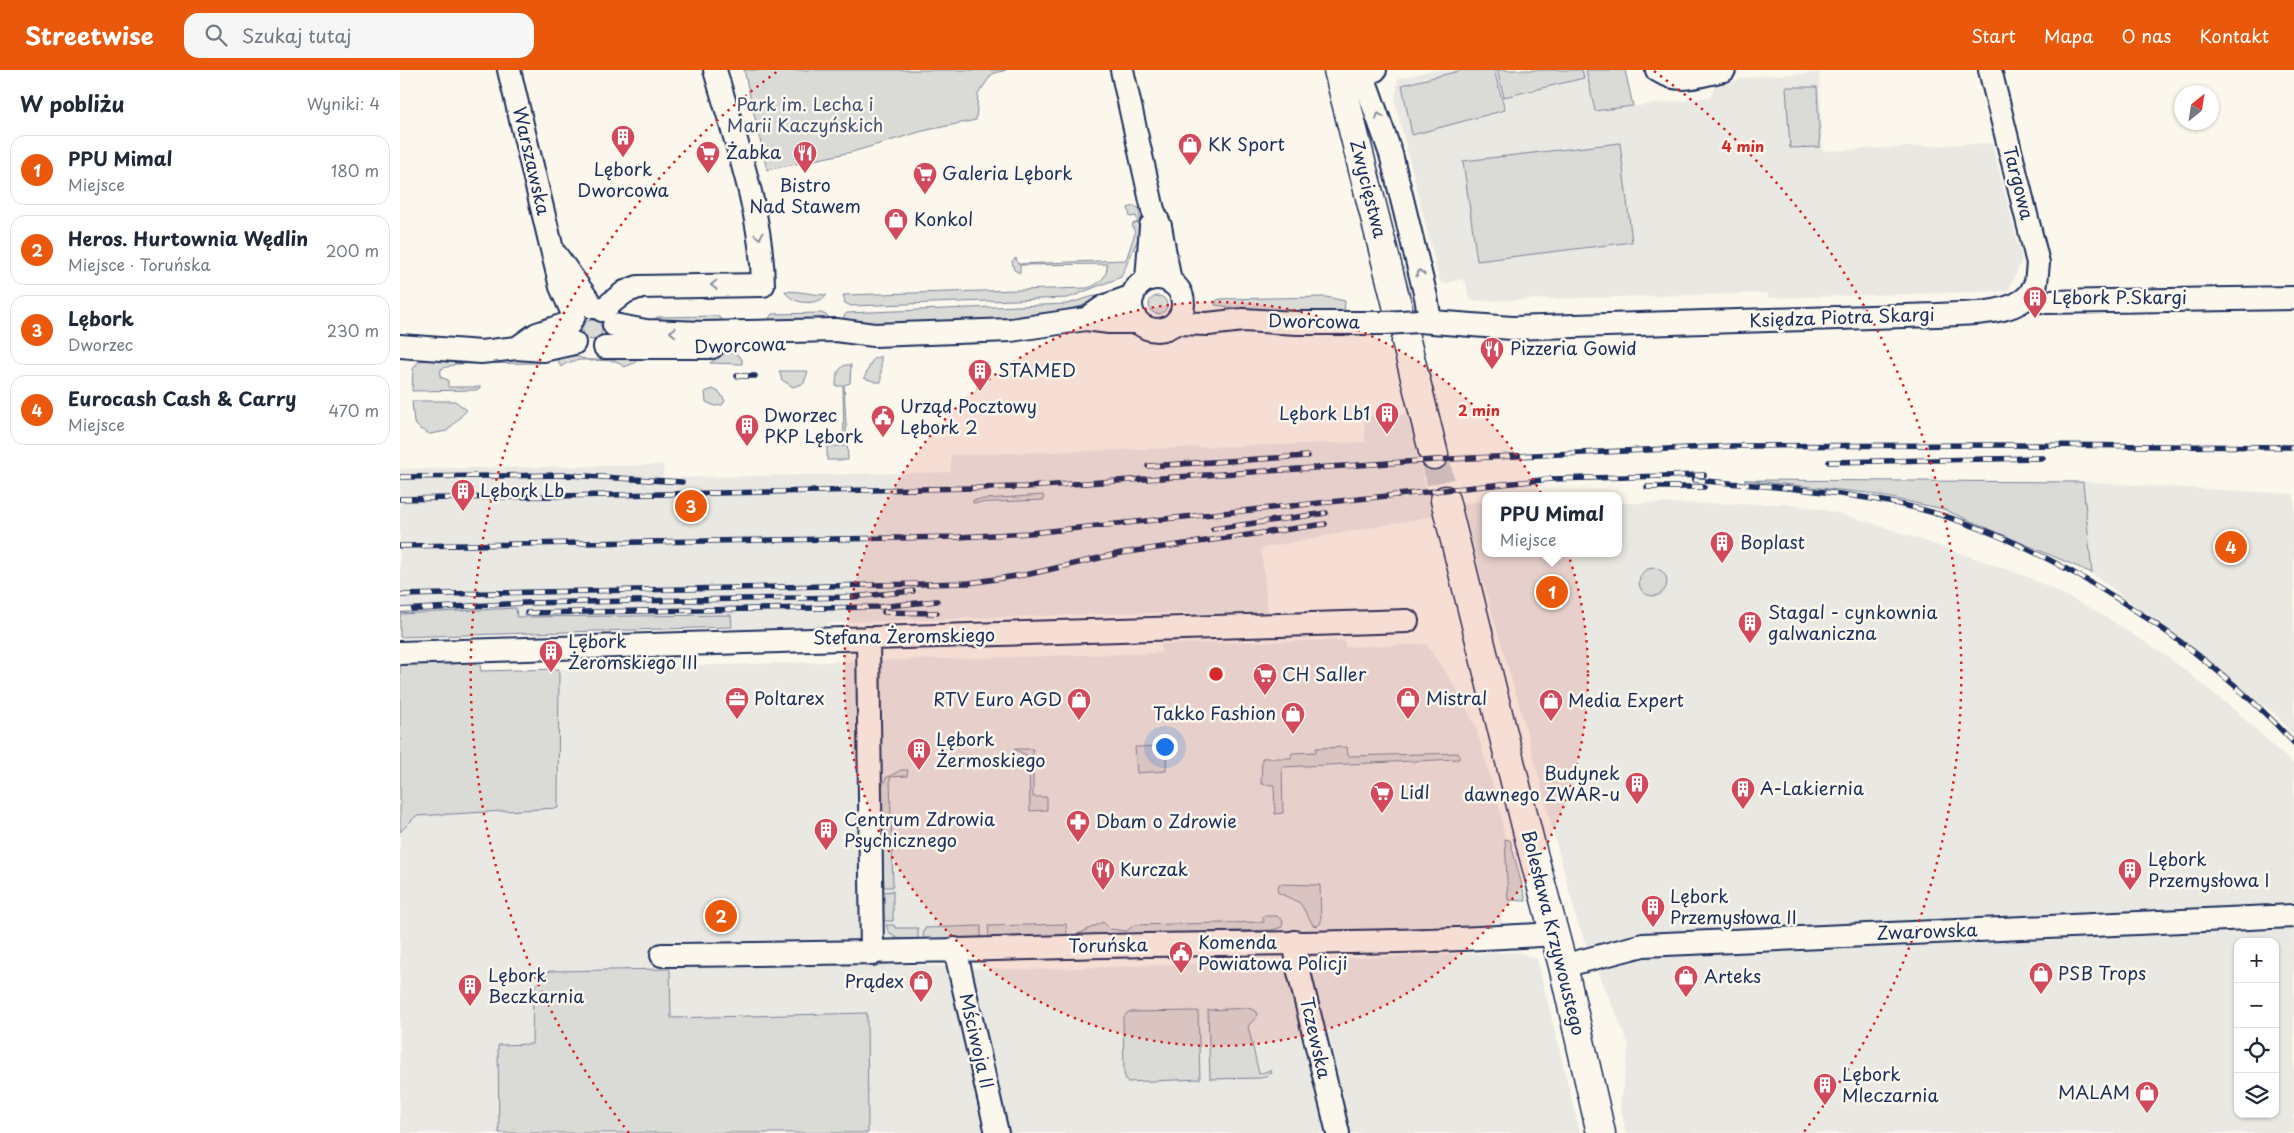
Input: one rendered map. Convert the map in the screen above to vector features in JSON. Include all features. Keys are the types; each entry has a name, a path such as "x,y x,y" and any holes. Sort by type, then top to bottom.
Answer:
{"main road":[{"name":"Zwycięstwa","path":"1359,71 1434,455"},
{"name":"Bolesława Krzywoustego","path":"1445,500 1563,966 1601,1133"}],"street":[{"name":"Warszawska","path":"509,70 554,252 588,321"},
{"name":"Dworcowa","path":"400,346 481,352 517,348 538,334 588,321 625,292 638,287 763,285 762,250 746,180 715,70"},
{"path":"1122,70 1154,210 1160,226 1170,282"},
{"path":"1657,70 1669,77 1680,79 1724,70"},
{"name":"Targowa","path":"1990,70 2038,263 2036,284 2030,294"},
{"path":"1140,288 1161,279 1170,282 1180,292 1180,312 1162,330 1153,330 1138,322 1132,310 1140,288 1154,210"},
{"name":"Dworcowa","path":"1086,319 1105,306 1140,288"},
{"path":"2030,294 2046,302 2294,298"},
{"name":"Księdza Piotra Skargi","path":"1408,323 1512,328 1937,315 2005,308 2023,301 2030,294"},
{"name":"Dworcowa","path":"1180,312 1243,320 1298,323 1408,323"},
{"name":"Dworcowa","path":"588,321 646,331 703,333 836,330 874,335 1012,330 1086,319 1109,322 1138,322"},
{"name":"Dworcowa","path":"588,321 579,348 592,352 605,347 640,349 836,343 857,341 874,335"},
{"path":"588,321 611,341 605,347"},
{"name":"Stefana Żeromskiego","path":"400,653 1407,621"},
{"path":"868,638 872,954"},
{"name":"Zwarowska","path":"1563,966 1643,945 2294,916"},
{"name":"Toruńska","path":"662,955 872,954 955,949 1450,939 1554,934"},
{"name":"Tczewska","path":"1295,942 1298,968 1338,1133"},
{"name":"Mściwoja II","path":"955,949 997,1133"}],"shaded area":[{"path":"1433,70 1586,70 1595,111 1711,97 1715,84 1757,76 1819,73 1823,151 1992,143 2022,260 2008,291 1768,298 1768,293 1473,301 1469,298 1466,283 1461,279 1445,284 1440,282 1395,102 1398,79"},
{"path":"1408,414 1433,516 1261,548 1268,614 1127,613 830,623 826,624 826,628 732,629 731,616 516,617 516,608 400,614 400,469 663,465 663,478 951,472 951,455 1365,442 1364,416"},
{"path":"2083,482 2294,494 2294,736 2275,714 2092,573"},
{"path":"1482,502 1482,557 1622,557 1622,503 1784,504 1821,509 1872,523 2026,576 2094,610 2167,656 2237,712 2294,765 2294,1133 1626,1133 1620,1105 1629,1045 1578,924 1526,729 1478,565 1463,504"},
{"path":"1345,640 1345,647 1426,644 1456,688 1475,725 1501,814 1511,879 1512,901 1502,914 1502,930 868,963 1023,970 1518,952 1537,959 1580,1133 868,1133 867,1013 671,1018 670,969 549,971 533,989 532,1044 498,1045 499,1133 400,1133 400,832 416,816 557,807 559,669 1161,653 1161,644"}],"green space":[{"name":"Park im. Lecha i Marii Kaczyńskich","path":"744,70 1006,70 992,74 978,94 976,120 923,131 852,152 767,170"},
{"path":"1463,70 1494,70 1505,110 1412,135 1402,85"},
{"path":"1497,70 1582,70 1584,78 1504,97"},
{"path":"1586,70 1625,70 1633,106 1595,111"},
{"path":"1786,87 1817,87 1820,147 1790,148"},
{"path":"1620,143 1632,242 1477,261 1463,161"},
{"path":"1134,206 1140,209 1139,237 1121,277 1068,298 851,306 845,303 843,295 1088,288 1105,276 1107,264 1020,265 1020,273 1014,270 1012,261 1016,258 1018,264 1126,260 1135,233 1132,224 1138,222 1136,216 1130,217 1128,208"},
{"path":"785,291 827,295 817,301 805,302 793,299"},
{"path":"1094,296 1098,297 1100,302 1023,319 843,325 844,316 847,313 1067,304"},
{"path":"1158,296 1166,301 1167,305 1162,313 1158,314 1150,309 1149,305 1154,297"},
{"path":"1326,297 1345,301 1344,312 1335,315 1302,316 1215,305 1217,300 1221,299"},
{"path":"821,313 828,316 829,325 768,320 772,314"},
{"path":"717,316 723,320 695,328 652,321 657,317"},
{"path":"592,320 599,323 602,330 599,337 592,340 585,337 582,330 585,323"},
{"path":"554,353 569,354 587,360 572,361 561,367"},
{"path":"735,353 742,359 742,364 710,363 723,354"},
{"path":"539,356 540,363 456,364 441,369 440,377 448,380 448,387 482,387 476,390 412,391 413,369 418,362 429,358 484,361 525,359"},
{"path":"638,356 635,363 624,367 616,361 599,360"},
{"path":"881,356 881,382 864,378 873,359"},
{"path":"845,365 851,365 850,383 844,385 848,460 827,460 827,446 844,446 843,386 836,386 836,380 840,369"},
{"path":"779,371 808,371 804,383 793,387 782,380"},
{"path":"713,389 720,393 725,401 722,405 715,406 706,402 705,392"},
{"path":"412,401 455,401 467,410 447,431 430,434 420,429 414,423"},
{"path":"1744,480 2083,482 2092,573 1943,509 1868,493"},
{"path":"1043,495 1044,500 973,503 973,500"},
{"path":"1653,568 1663,572 1667,582 1663,592 1653,596 1643,592 1639,582 1643,572"},
{"path":"516,608 517,617 731,615 732,627 400,637 400,614"},
{"path":"479,658 481,671 559,669 558,808 416,816 400,832 400,660"},
{"path":"1167,746 1166,771 1137,773 1135,747"},
{"path":"1347,747 1348,756 1459,753 1459,759 1282,767 1283,813 1275,814 1274,785 1261,784 1262,758 1291,758 1292,753 1316,752 1316,748"},
{"path":"1014,749 1033,749 1033,797 1047,797 1047,810 1030,811 1029,761 1026,755"},
{"path":"901,770 908,770 907,776 890,777 893,887 884,887 880,791 886,778"},
{"path":"1505,839 1510,840 1526,901 1508,900"},
{"path":"1279,884 1320,885 1321,923 1317,926 1313,925 1300,903 1277,892"},
{"path":"893,891 893,921 884,921 883,892"},
{"path":"1263,916 1277,916 1283,921 1282,927 1272,930 1074,936 1103,922 1110,929 1127,931 1134,925 1264,922"},
{"path":"1066,924 1067,935 989,937 988,926"},
{"path":"886,925 894,925 895,928 918,928 918,939 894,937"},
{"path":"981,926 981,938 925,939 923,935 925,928"},
{"path":"670,969 671,1018 867,1013 868,1133 499,1133 498,1045 532,1044 533,989 549,971"},
{"path":"1248,1008 1256,1011 1258,1015 1248,1026 1259,1074 1270,1070 1272,1073 1261,1078 1210,1079 1208,1010"},
{"path":"1198,1011 1200,1079 1127,1082 1124,1074 1123,1018 1128,1012"}],"tunnel":[{"path":"1434,455 1445,500"}],"railway":[{"path":"737,376 755,376"},
{"path":"400,499 1026,487 1450,459 1733,446 2294,447"},
{"path":"1148,466 1308,456"},
{"path":"1829,462 2043,458"},
{"path":"400,477 569,475 682,482"},
{"path":"400,546 959,537 1030,533 1551,479 1704,475"},
{"path":"1694,480 1805,490 1889,502 1966,523 2018,545 2069,570 2120,600 2169,633 2215,669 2257,706 2294,743"},
{"path":"1647,487 1704,487"},
{"path":"1213,529 1326,513"},
{"path":"400,595 969,583 1030,574 1121,553 1325,524"},
{"path":"400,610 525,603 852,597 913,591"},
{"path":"527,613 878,607 937,601"},
{"path":"884,612 937,613"}],"place":[{"name":"Lębork Dworcowa","path":"623,158"},
{"name":"KK Sport","path":"1190,166"},
{"name":"Żabka","path":"708,174"},
{"name":"Bistro Nad Stawem","path":"805,174"},
{"name":"Galeria Lębork","path":"925,195"},
{"name":"Konkol","path":"896,241"},
{"name":"Lębork P.Skargi","path":"2035,319"},
{"name":"Pizzeria Gowid","path":"1492,370"},
{"name":"STAMED","path":"980,392"},
{"name":"Lębork Lb1","path":"1387,435"},
{"name":"Urząd Pocztowy Lębork 2","path":"883,438"},
{"name":"Dworzec PKP Lębork","path":"747,447"},
{"name":"Lębork","path":"691,506"},
{"name":"Lębork Lb","path":"463,512"},
{"name":"Eurocash Cash & Carry","path":"2231,547"},
{"name":"Boplast","path":"1722,564"},
{"name":"PPU Mimal","path":"1552,592"},
{"name":"Stagal - cynkownia galwaniczna","path":"1750,644"},
{"name":"Lębork Żeromskiego III","path":"551,673"},
{"name":"CH Saller","path":"1265,696"},
{"name":"Poltarex","path":"737,720"},
{"name":"Mistral","path":"1408,720"},
{"name":"RTV Euro AGD","path":"1079,721"},
{"name":"Media Expert","path":"1551,722"},
{"name":"Takko Fashion","path":"1293,735"},
{"name":"Lębork Żermoskiego","path":"919,771"},
{"name":"Budynek dawnego ZWAR-u","path":"1637,805"},
{"name":"A-Lakiernia","path":"1743,810"},
{"name":"Lidl","path":"1382,814"},
{"name":"Dbam o Zdrowie","path":"1078,843"},
{"name":"Centrum Zdrowia Psychicznego","path":"826,851"},
{"name":"Kurczak","path":"1103,891"},
{"name":"Lębork Przemysłowa I","path":"2130,891"},
{"name":"Heros. Hurtownia Wędlin","path":"721,916"},
{"name":"Lębork Przemysłowa II","path":"1653,928"},
{"name":"Komenda Powiatowa Policji","path":"1181,974"},
{"name":"PSB Trops","path":"2041,995"},
{"name":"Arteks","path":"1686,998"},
{"name":"Prądex","path":"921,1003"},
{"name":"Lębork Beczkarnia","path":"470,1007"},
{"name":"Lębork Mleczarnia","path":"1825,1106"},
{"name":"MALAM","path":"2147,1114"}]}
